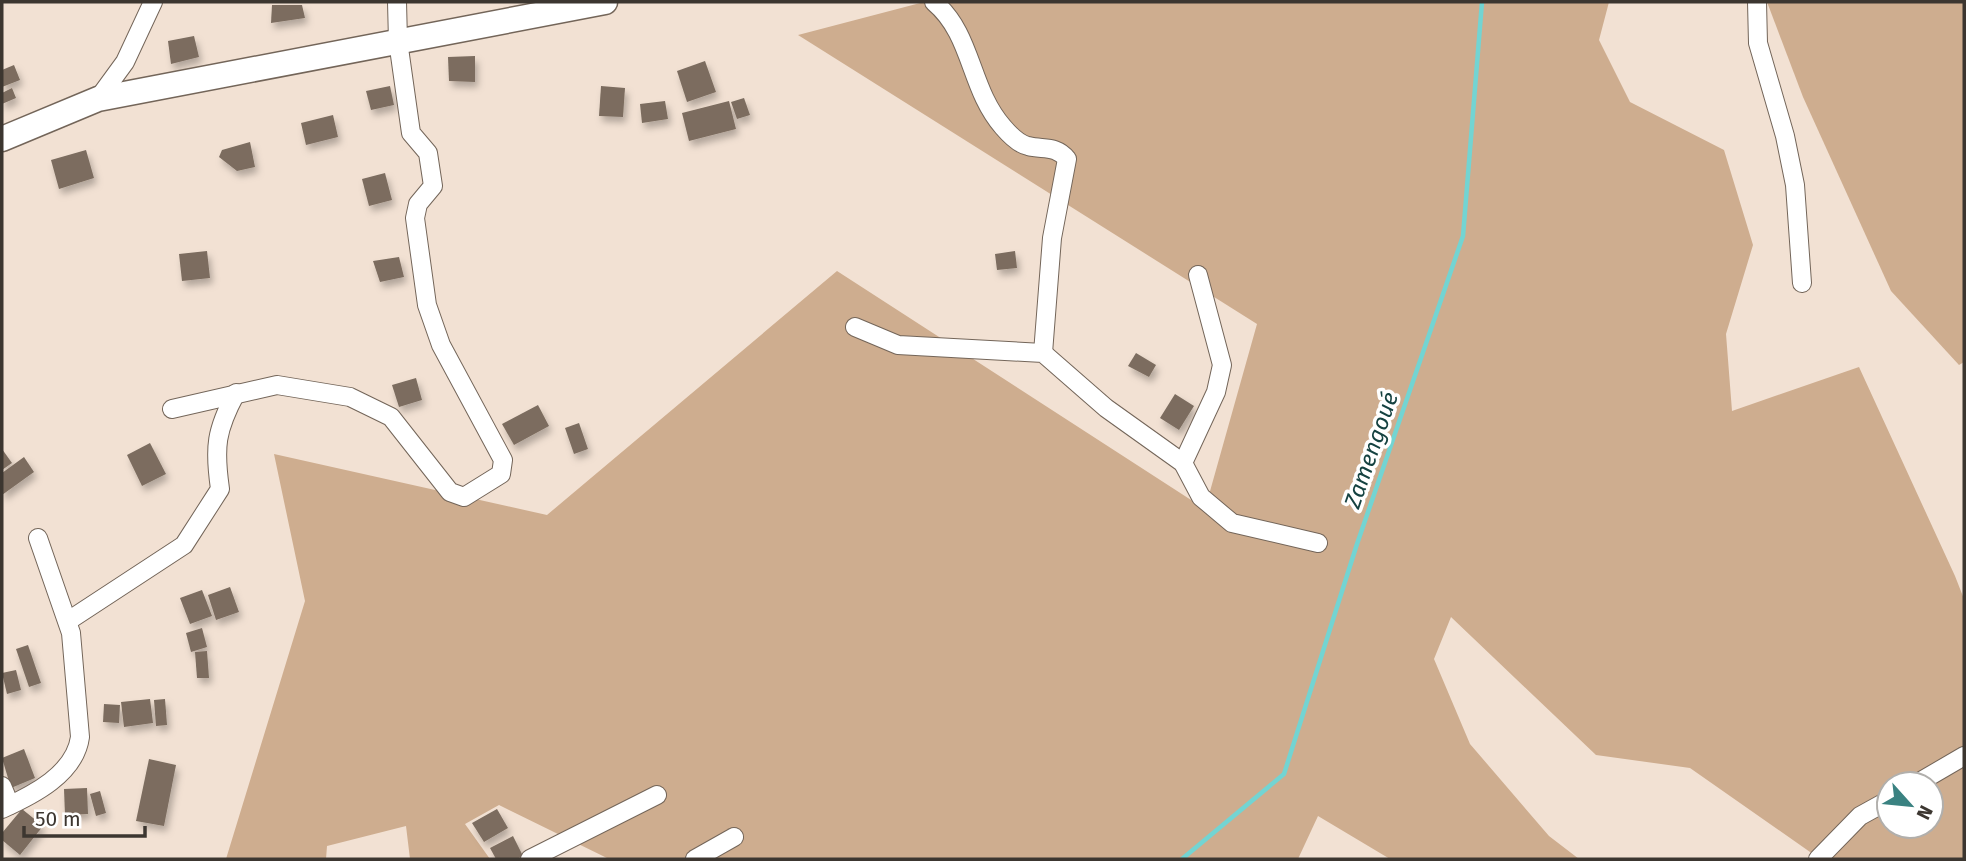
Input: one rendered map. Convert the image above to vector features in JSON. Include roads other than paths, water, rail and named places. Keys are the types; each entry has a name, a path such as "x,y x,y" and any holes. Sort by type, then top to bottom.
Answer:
{"street":[{"path":"98,99 125,62 153,2"},
{"path":"173,409 277,384 350,397 391,417 404,430 450,492 457,497 464,497 500,474 503,460 441,345 427,304 415,218 418,204 433,187 428,153 411,132 398,41 397,2"},
{"path":"2,139 98,99 605,2"},
{"path":"934,2 957,26 975,83 1001,124 1025,146 1056,149 1066,159 1052,237 1042,353"},
{"path":"1757,2 1758,43 1785,136 1795,185 1802,283"},
{"path":"1183,463 1216,392 1222,365 1198,275"},
{"path":"855,327 898,345 1042,353 1106,408 1183,463 1201,497 1232,523 1318,543"},
{"path":"68,621 184,545 220,489 215,454 219,424 236,393"},
{"path":"2,786 6,807 62,773 78,751 80,737 68,621 38,538"},
{"path":"1941,770 1964,757"},
{"path":"533,859 657,795"},
{"path":"1818,859 1860,816 1875,808"},
{"path":"695,859 734,837"}],"waterway":[{"name":"Zamengoué","path":"1182,859 1284,774 1357,544 1463,236 1482,2"}]}
